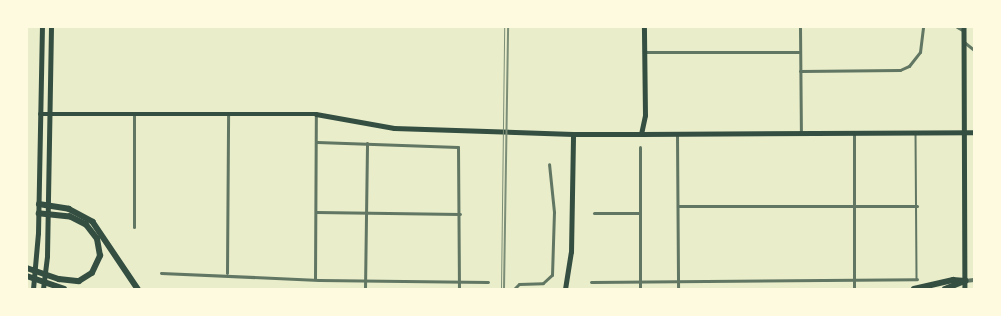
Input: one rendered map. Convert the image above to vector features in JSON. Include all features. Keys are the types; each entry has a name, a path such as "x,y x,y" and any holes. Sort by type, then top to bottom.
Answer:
{"highway":[{"path":"39,204 69,209 93,222 138,289"},
{"path":"27,268 62,280 79,281 92,273 98,266 100,247 92,232 77,219 39,214"},
{"path":"27,276 62,288"},
{"path":"914,289 953,280 965,281"},
{"path":"945,289 965,281"}],"main road":[{"path":"33,289 39,214 42,27"},
{"path":"43,289 48,214 51,114 51,27"},
{"path":"641,134 645,115 644,27"},
{"path":"964,29 965,289"},
{"path":"40,114 316,114 394,128 573,134 677,135 974,132"},
{"path":"565,289 571,252 573,134"}],"street":[{"path":"800,27 801,133"},
{"path":"800,71 900,70 909,66 920,52 923,27"},
{"path":"957,27 964,29"},
{"path":"964,42 974,50"},
{"path":"645,52 800,52"},
{"path":"227,274 228,114"},
{"path":"315,279 316,114"},
{"path":"134,115 134,227"},
{"path":"854,133 854,289"},
{"path":"677,135 678,289"},
{"path":"317,142 458,147 460,214 459,289"},
{"path":"365,289 367,143"},
{"path":"640,147 640,289"},
{"path":"514,289 519,284 543,283 552,275 554,212 549,164"},
{"path":"678,206 917,206"},
{"path":"316,212 460,214"},
{"path":"594,213 639,213"},
{"path":"161,272 365,281 488,282"},
{"path":"591,282 854,281 917,279"},
{"path":"965,281 974,280"}],"lane":[{"path":"916,132 917,279"}],"tram line":[{"path":"501,289 504,27"}],"railway":[{"path":"504,289 508,27"}]}
